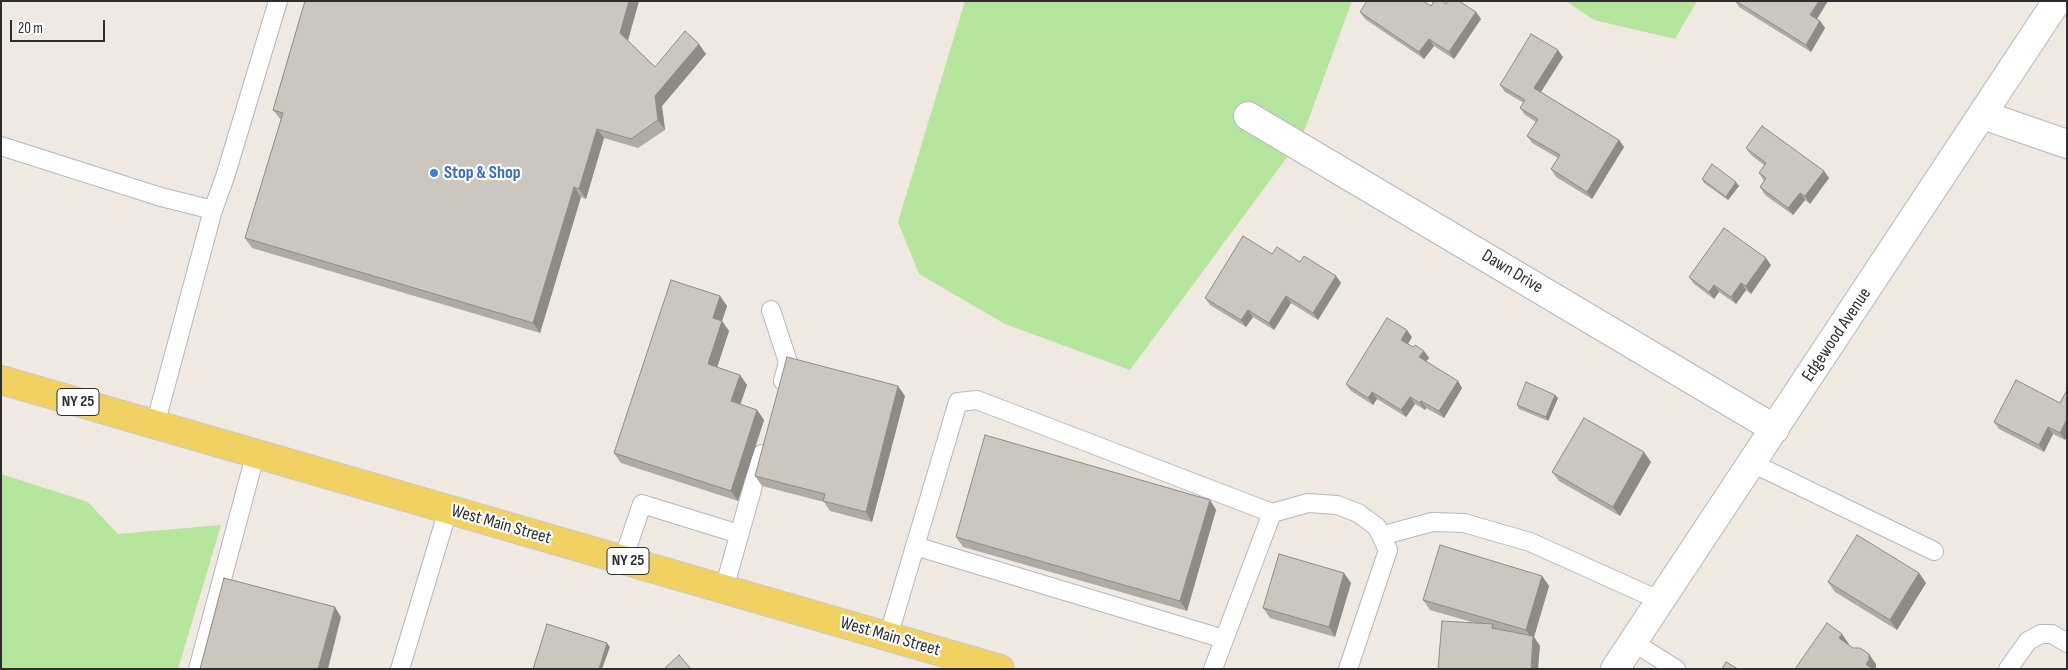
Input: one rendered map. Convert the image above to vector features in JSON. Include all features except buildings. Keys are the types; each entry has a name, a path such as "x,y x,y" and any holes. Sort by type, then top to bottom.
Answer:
{"main road":[{"name":"Edgewood Avenue","path":"1616,669 2057,1"},
{"path":"1983,115 2067,144"},
{"name":"Dawn Drive","path":"1248,116 1775,428"},
{"name":"West Main Street","path":"1,380 256,452 448,510 1000,669"}],"lane":[{"path":"155,425 213,210 225,177 278,1"},
{"path":"1,146 161,197 213,210"},
{"path":"771,310 788,362 777,400"},
{"path":"888,637 958,402 977,400 1272,513 1308,503 1337,505 1358,513 1377,527 1388,550 1348,669"},
{"path":"724,589 766,438"},
{"path":"198,669 256,452"},
{"path":"1752,464 1934,551"},
{"path":"623,560 642,504 739,534"},
{"path":"400,669 448,510"},
{"path":"1213,669 1272,513"},
{"path":"1381,536 1432,522 1464,523 1530,542 1661,601"},
{"path":"915,546 1224,639"},
{"path":"2008,669 2028,641 2041,634 2052,634 2067,643"},
{"path":"1633,642 1676,669"}],"green space":[{"path":"965,1 1352,1 1302,137 1130,370 1005,324 919,274 898,222"},
{"path":"1566,1 1697,1 1675,39 1594,20"},
{"path":"1,474 88,502 118,534 221,525 178,669 1,669"}],"place":[{"name":"Stop & Shop","path":"434,173"}]}
